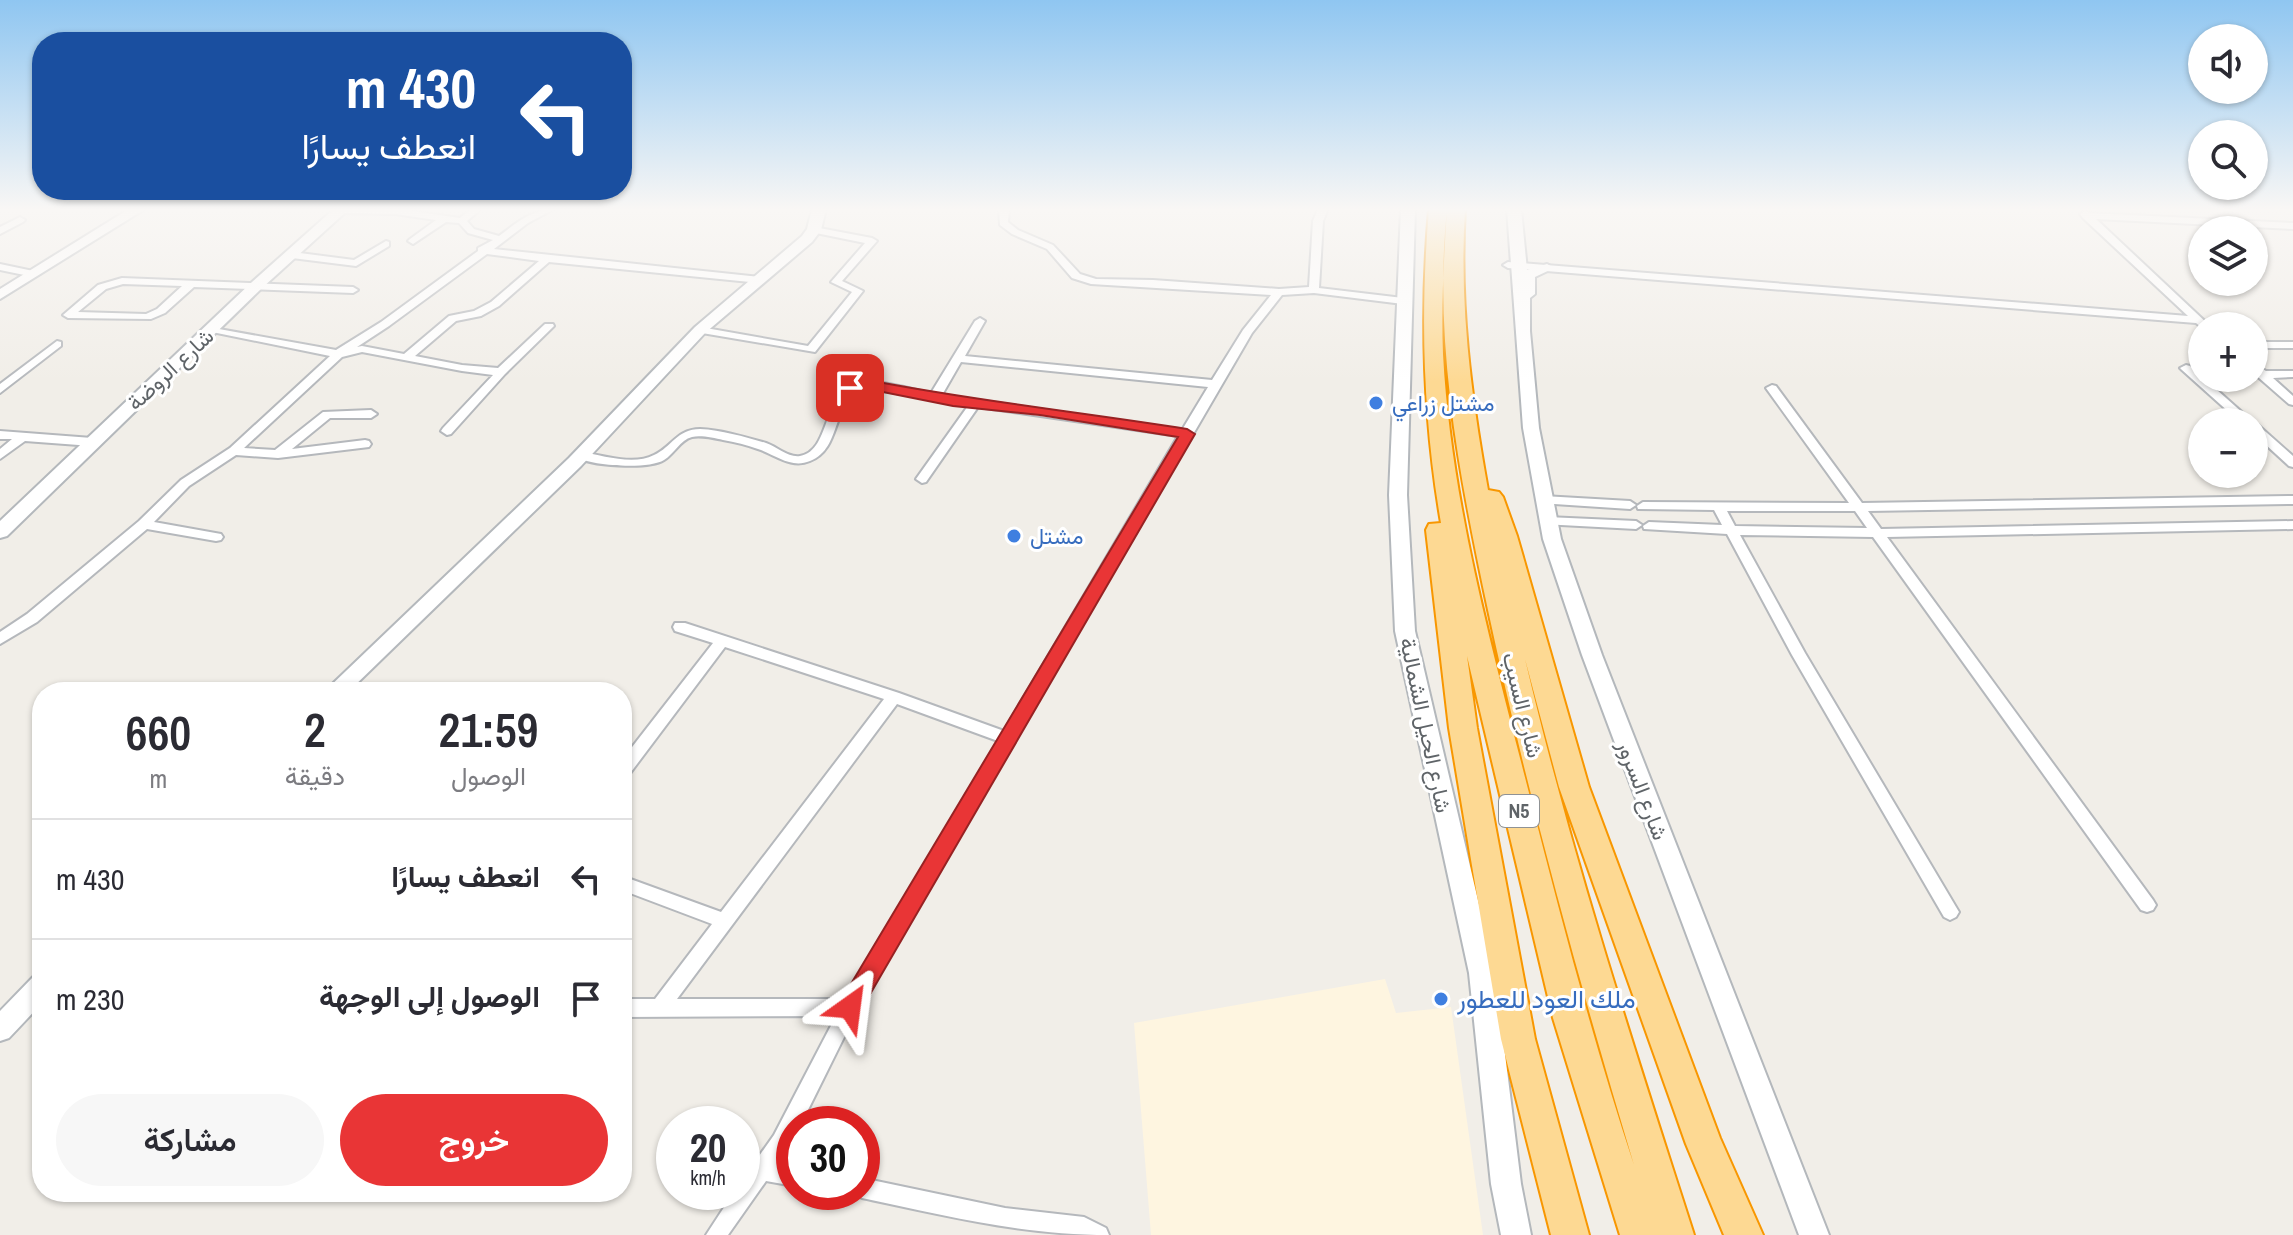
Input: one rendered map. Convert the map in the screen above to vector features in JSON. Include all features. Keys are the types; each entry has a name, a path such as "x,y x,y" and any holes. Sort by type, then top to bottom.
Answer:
{"highway":[{"name":"شارع السيب","path":"1431,267 1432,342 1449,502 1490,697 1579,1050 1639,1235"},
{"name":"شارع السيب","path":"1456,267 1456,340 1476,495 1520,701 1611,1031 1675,1235"},
{"path":"1432,342 1430,432 1439,540 1463,728 1518,1039 1570,1235"},
{"path":"1468,433 1505,536 1574,787 1704,1144 1744,1235"}],"street":[{"path":"0,267 34,274"},
{"path":"0,295 46,267"},
{"name":"شارع الروضة","path":"0,532 278,267"},
{"path":"0,639 32,618 144,524 185,483 234,451 338,354 385,324 460,267"},
{"path":"408,356 453,318 477,314 495,304 538,267"},
{"path":"624,267 760,280"},
{"path":"345,682 581,456 700,330 774,267"},
{"path":"700,330 811,350 858,291 836,282 849,267"},
{"path":"1068,267 1076,276 1095,282 1279,292 1314,290 1403,301"},
{"path":"1314,290 1315,267"},
{"name":"شارع الحيل الشمالية","path":"1405,267 1398,495 1405,631 1482,973 1506,1184 1516,1235"},
{"name":"شارع السرور","path":"1514,267 1523,301 1522,331 1532,443 1545,510 1592,655 1814,1235"},
{"name":"شارع السرور","path":"1514,267 1513,303 1522,331"},
{"path":"1524,267 1786,285 2188,322"},
{"path":"2142,267 2189,312"},
{"path":"1523,301 1528,294 1528,275 1547,268"},
{"path":"192,283 161,311 147,317 68,315 111,283 192,283 353,290"},
{"path":"776,1173 760,1170 781,1142 850,1007 1247,332 1279,292"},
{"path":"934,398 980,321"},
{"path":"447,431 549,326"},
{"path":"212,329 338,354 362,349 462,368 501,372"},
{"path":"0,390 57,344"},
{"path":"2268,345 2293,345"},
{"path":"960,359 1217,384"},
{"path":"2186,368 2231,408"},
{"path":"2268,372 2293,374"},
{"path":"2268,380 2293,402"},
{"path":"581,456 638,462 656,460 678,439 698,432 762,446 787,459 805,459 818,450 844,393 850,388 868,385 934,398 1187,434"},
{"path":"1772,388 2147,905"},
{"path":"922,479 975,404"},
{"path":"278,454 327,414 371,414"},
{"path":"0,435 92,442"},
{"path":"2,451 22,437"},
{"path":"2268,441 2293,463"},
{"path":"234,451 278,454 365,444"},
{"path":"1545,510 1630,505 1858,507 2293,500"},
{"path":"1630,505 1636,525"},
{"path":"1719,508 1799,655 1950,912"},
{"path":"1545,510 1636,525 1731,531 1877,533 2293,525"},
{"path":"144,524 216,537"},
{"path":"680,627 894,697 1009,739"},
{"path":"632,759 722,641"},
{"path":"659,1008 894,697"},
{"path":"632,887 724,921"},
{"path":"0,1029 32,1000"},
{"path":"632,1008 850,1007"},
{"path":"880,1192 1005,1218 1084,1227 1099,1235"},
{"path":"716,1235 733,1210"}],"shaded area":[{"path":"1385,979 1396,1013 1451,1007 1483,1235 1151,1235 1134,1023"}],"place":[{"name":"مشتل زراعي","path":"1376,403"},
{"name":"مشتل","path":"1014,536"},
{"name":"ملك العود للعطور","path":"1441,999"}],"route":[{"path":"850,388 868,385 953,402 1040,411 1187,434 850,1007"}]}
